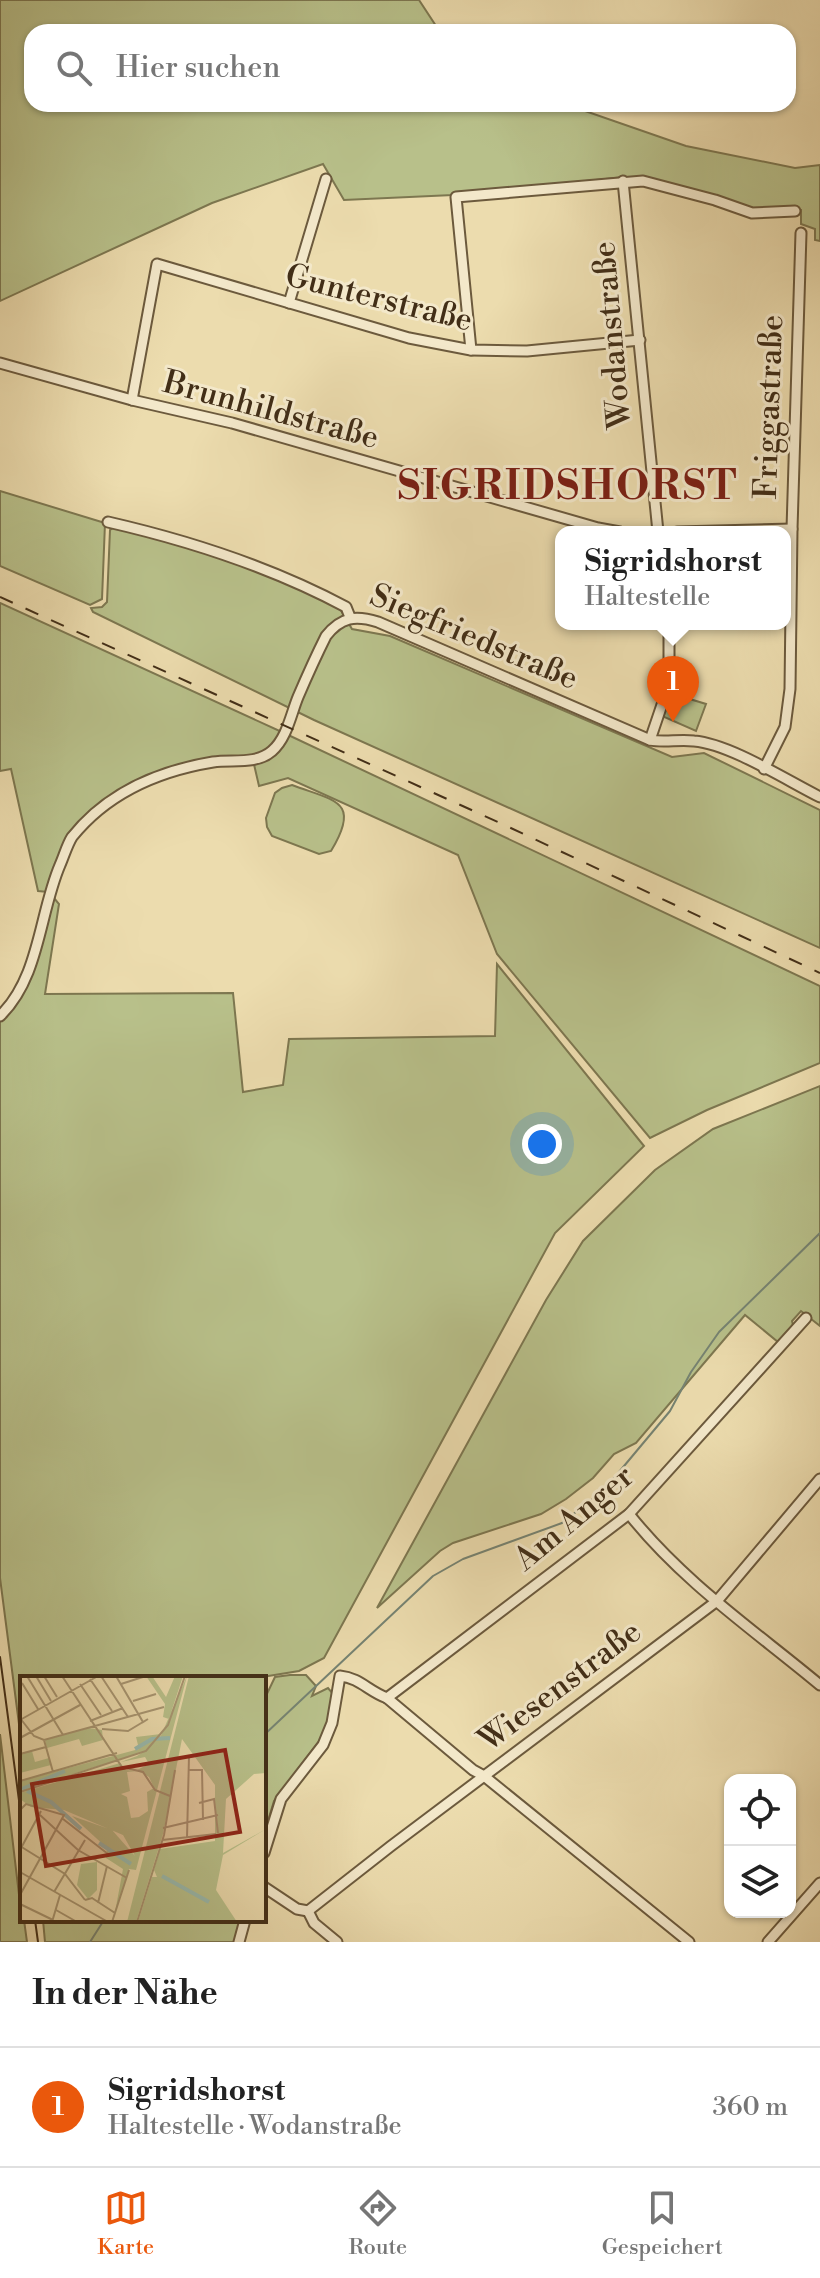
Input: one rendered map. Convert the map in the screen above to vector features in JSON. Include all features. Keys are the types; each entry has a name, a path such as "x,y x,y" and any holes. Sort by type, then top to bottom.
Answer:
{"street":[{"path":"289,303 326,179"},
{"name":"Wodanstraße","path":"623,181 657,526"},
{"path":"471,350 456,197 643,181 752,213 795,211"},
{"name":"Friggastraße","path":"791,609 801,233"},
{"name":"Gunterstraße","path":"132,400 157,264 409,338 471,350 527,351 640,340"},
{"name":"Brunhildstraße","path":"0,363 132,400 232,423 591,526"},
{"name":"Siegfriedstraße","path":"108,522 168,535 244,560 346,607 350,617 364,617 378,622 650,740 666,743 692,740 717,746 820,797"},
{"path":"0,1016 16,997 29,970 48,892 71,839 100,809 135,784 174,770 217,761 253,760 270,753 284,733 326,636 350,617"},
{"path":"650,740 669,684 669,630"},
{"name":"Friggastraße","path":"764,769 785,727 790,689 791,630"},
{"name":"Am Anger","path":"387,1698 629,1514 806,1318"},
{"name":"Wiesenstraße","path":"308,1911 717,1601 820,1479"},
{"path":"629,1514 667,1559 705,1594 820,1685"},
{"path":"266,1847 281,1799 323,1745 332,1723 340,1676 354,1678 374,1693 387,1698 689,1942"},
{"path":"768,1942 820,1883"},
{"path":"266,1888 297,1909 308,1911 314,1923 337,1942"},
{"path":"239,1942 244,1922"}],"green space":[{"path":"0,0 419,0 435,24 24,24 24,112 588,112 686,146 795,168 820,165 820,241 815,240 815,229 801,224 801,210 751,211 641,178 624,177 453,195 344,200 323,164 212,203 0,301"},
{"path":"0,491 105,523 102,599 90,605 0,566"},
{"path":"116,526 243,562 339,607 352,629 390,636 672,757 704,753 820,810 820,948 314,720 93,612 91,608 102,607 107,602 110,530"},
{"path":"0,603 820,986 820,1063 707,1110 650,1138 497,954 458,855 288,778 259,786 253,760 217,761 135,784 71,839 48,892 38,891 11,769 0,771"},
{"path":"670,693 706,704 696,731 662,716"},
{"path":"292,785 339,805 344,821 331,851 319,854 272,836 266,818 275,793"},
{"path":"54,898 59,904 45,994 233,993 243,1092 283,1085 289,1039 495,1036 497,964 644,1146 555,1233 324,1658 299,1671 266,1676 20,1676 20,1732 0,1578 0,1020 6,1014"},
{"path":"820,1086 820,1326 801,1311 778,1342 745,1315 636,1443 614,1454 593,1478 541,1514 453,1543 377,1608 546,1300 583,1241 655,1170 713,1129"},
{"path":"306,1675 316,1686 312,1696 328,1688 334,1695 329,1723 322,1737 274,1801 266,1827 266,1696 275,1677"},
{"path":"0,1734 20,1922 24,1922 27,1942 0,1942"},
{"path":"43,1922 240,1922 235,1942 45,1942"}],"waterway":[{"path":"266,1733 433,1576 463,1559 562,1523 604,1490 670,1411 691,1372 719,1332 820,1233"},
{"path":"90,1942 103,1922"}],"tram line":[{"path":"0,1657 20,1808"},
{"path":"35,1922 38,1942"}],"railway":[{"path":"0,597 498,822 820,973"}],"place":[{"name":"Sigridshorst","path":"673,722"}],"district":[{"name":"SIGRIDSHORST","path":"568,487"}]}
